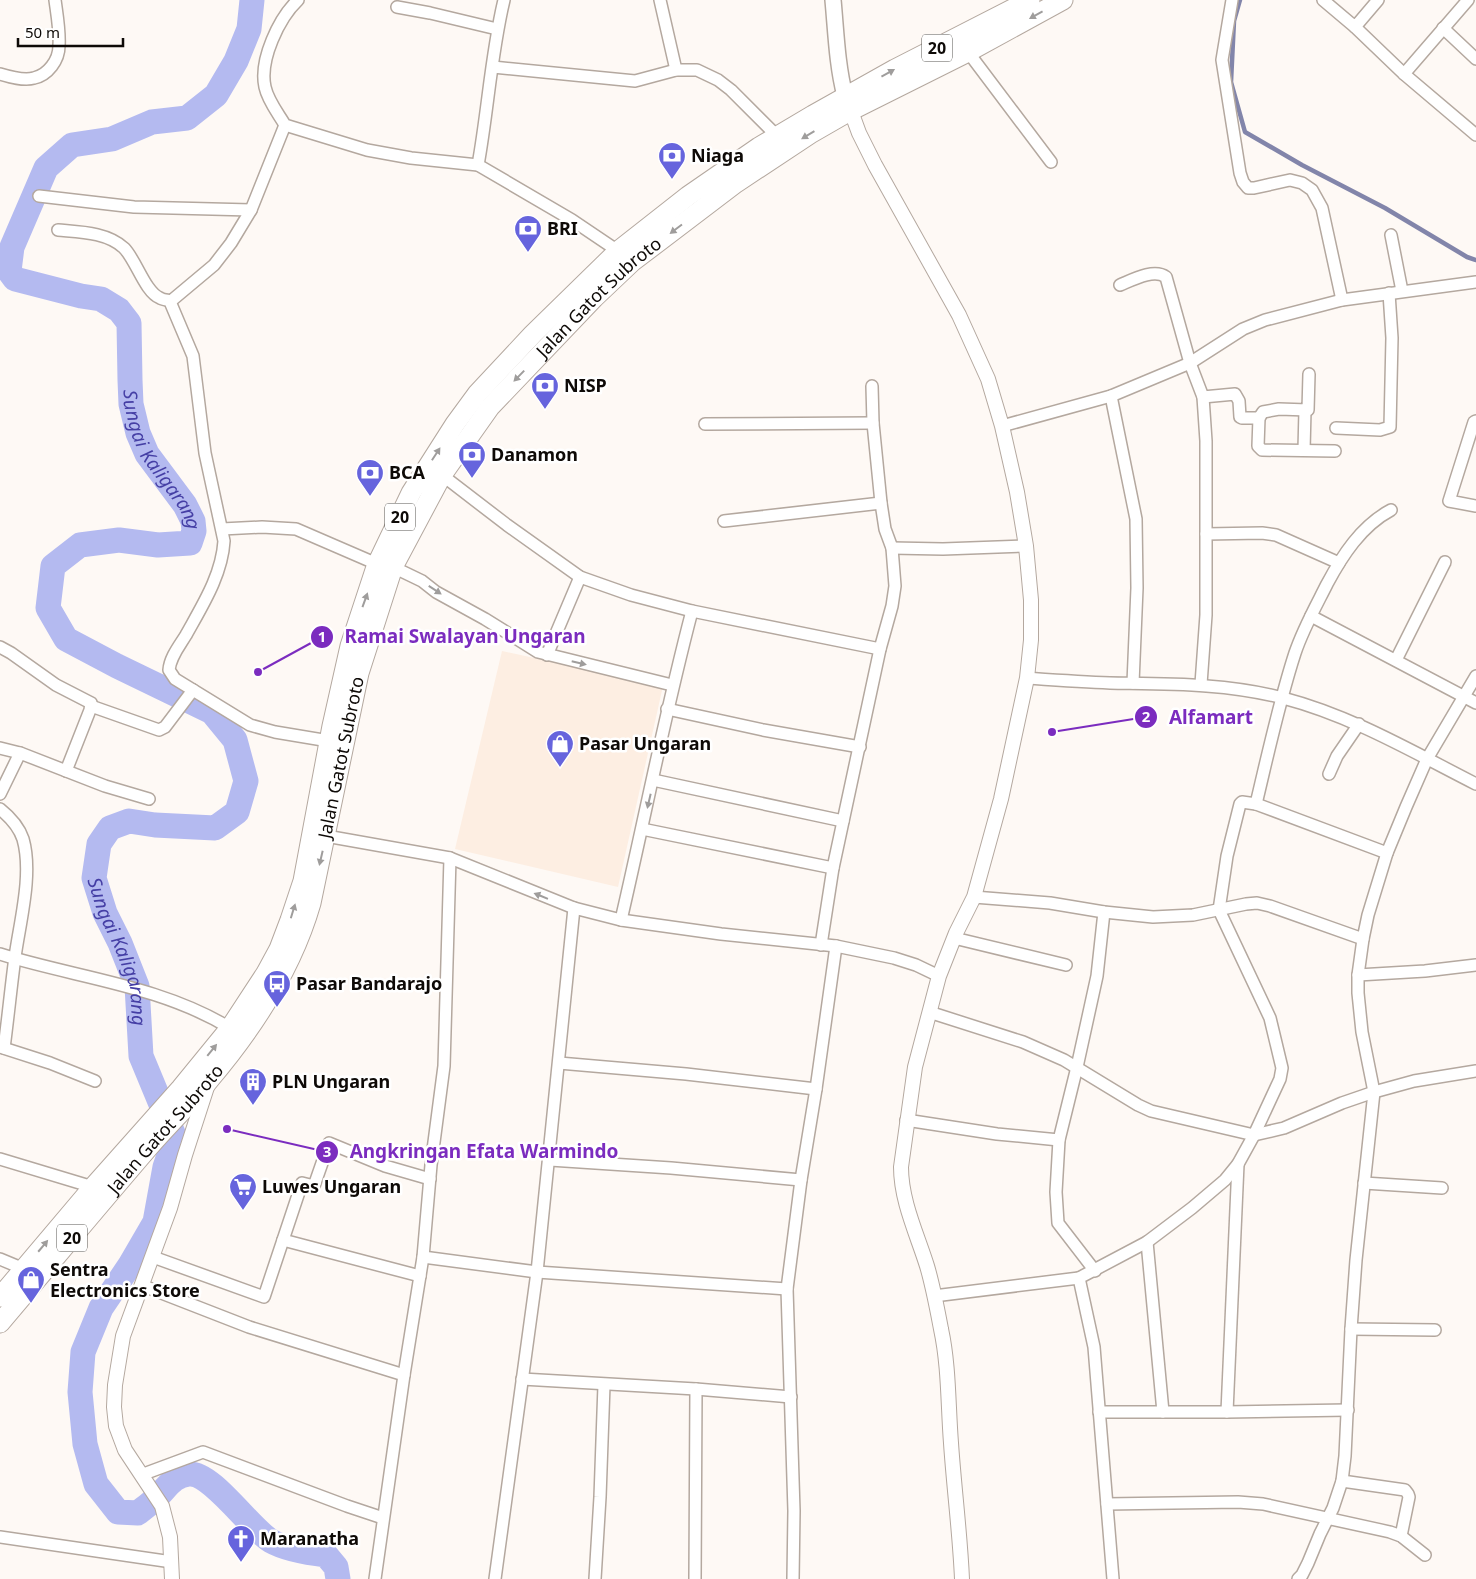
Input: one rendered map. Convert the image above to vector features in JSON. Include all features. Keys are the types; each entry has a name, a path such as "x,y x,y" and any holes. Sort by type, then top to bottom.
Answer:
{"highway":[{"name":"Jalan Gatot Subroto","path":"0,1323 139,1147 181,1088 230,1028 279,949 303,881 329,741 350,646 385,565 411,493 455,424 477,394 533,334 618,251 688,196 777,136 968,52 1064,0"},
{"name":"Jalan Gatot Subroto","path":"0,1297 93,1188 172,1120 208,1082 250,1027 276,986 304,929 311,904 348,723 385,565 442,475 490,407 594,298 632,262 736,184 848,104 1020,2"}],"main road":[{"path":"833,0 839,62 848,104"}],"street":[{"path":"0,74 11,77 35,78 53,64 58,56 59,47 55,0"},
{"path":"298,0 280,23 266,59 264,76 268,97 285,125 367,150 411,158 478,165 565,215 618,251"},
{"path":"478,165 497,29 504,0"},
{"path":"660,0 676,70"},
{"path":"1232,0 1222,60 1235,146 1243,182 1248,188 1254,188 1290,180 1302,182 1312,190 1322,208 1342,300"},
{"path":"1323,0 1355,27 1404,74 1476,135"},
{"path":"1355,27 1378,0"},
{"path":"1404,74 1468,0"},
{"path":"397,7 497,29"},
{"path":"1443,28 1476,59"},
{"path":"968,52 1051,162"},
{"path":"493,67 635,81 676,70 697,70 718,80 749,106 777,136"},
{"path":"848,104 875,166 970,335 988,379 1002,426 1017,492 1026,546 1031,600 1031,640 1027,678 1000,799 974,897 954,938 939,976 915,1067 902,1149 900,1179 910,1217 927,1267 942,1330 947,1370 962,1579"},
{"path":"171,301 214,265 231,243 251,210 285,125"},
{"path":"39,196 134,207 251,210"},
{"path":"58,230 90,234 110,239 124,248 150,289 158,298 171,301"},
{"path":"1391,235 1402,291"},
{"path":"1120,285 1145,275 1165,275 1190,363 1203,397 1206,441 1206,616 1202,684"},
{"path":"1002,426 1111,396 1190,363 1243,329 1265,320 1342,300 1472,283"},
{"path":"1336,428 1380,430 1390,427 1392,338 1389,293"},
{"path":"171,301 193,356 205,453 222,529 223,552 206,599 170,666 170,670 175,679 250,725 275,732 329,741"},
{"path":"1309,374 1308,410 1271,410 1262,412 1259,418 1259,448 1262,450 1335,451"},
{"path":"821,945 833,868 895,586 892,548 885,529 881,503 872,386"},
{"path":"1203,397 1235,394 1239,401 1240,417 1259,418"},
{"path":"1111,396 1136,519 1137,588 1133,683"},
{"path":"1304,450 1305,410"},
{"path":"1476,420 1449,501 1476,506"},
{"path":"705,424 874,423"},
{"path":"442,475 507,525 580,577 632,595 692,612 880,649"},
{"path":"724,521 881,503"},
{"path":"1256,804 1296,652 1311,616 1339,563 1354,542 1366,529 1391,510"},
{"path":"222,529 262,527 296,529 422,581 436,592 485,619 538,652 672,684"},
{"path":"1206,534 1262,533 1276,535 1339,563"},
{"path":"892,548 943,549 1026,546"},
{"path":"1396,660 1445,562"},
{"path":"547,655 580,577"},
{"path":"621,920 653,780 672,684 692,612"},
{"path":"1311,616 1476,703"},
{"path":"0,647 56,686 91,702 66,771"},
{"path":"1298,1579 1308,1564 1333,1508 1342,1481 1348,1410 1351,1329 1374,1092 1361,1024 1358,975 1363,939 1368,915 1387,853 1427,759 1476,676"},
{"path":"1027,678 1072,682 1202,684 1283,698 1359,724 1476,784"},
{"path":"91,706 159,730 165,728 193,690"},
{"path":"667,709 764,730 860,747"},
{"path":"1329,774 1337,756 1359,724"},
{"path":"0,748 20,753 105,786 149,799"},
{"path":"0,794 20,753"},
{"path":"653,780 843,821"},
{"path":"934,1296 1079,1278 1147,1242 1212,1192 1238,1164 1280,1079 1282,1068 1270,1018 1219,910 1227,856 1242,802 1256,804 1387,853"},
{"path":"0,809 16,826 22,837 26,868 24,900 2,1047 95,1081"},
{"path":"642,829 833,868"},
{"path":"326,836 450,858 574,908 621,920 721,934 836,946 894,958 916,965 939,976"},
{"path":"375,1579 423,1258 430,1179 444,1066 450,858"},
{"path":"974,897 1050,903 1104,912 1174,917 1234,906 1257,904 1270,906 1363,939"},
{"path":"495,1579 537,1272 550,1160 574,908"},
{"path":"1095,1271 1058,1223 1056,1192 1059,1140 1078,1067 1098,976 1104,912"},
{"path":"954,938 1066,965"},
{"path":"793,1579 794,1511 787,1290 800,1180 816,1088 836,946"},
{"path":"0,954 143,990 190,1006 230,1028"},
{"path":"1358,975 1476,965"},
{"path":"929,1012 1023,1042 1078,1067 1151,1111 1254,1135 1284,1128 1342,1103 1374,1092 1414,1081 1476,1071"},
{"path":"559,1063 816,1088"},
{"path":"172,1579 170,1537 162,1506 125,1450 116,1426 114,1407 118,1359 123,1336 170,1208 208,1082"},
{"path":"906,1120 997,1134 1059,1140"},
{"path":"153,1256 264,1297 302,1183 314,1186 329,1143 385,1166 430,1179"},
{"path":"0,1158 93,1188"},
{"path":"550,1160 671,1168 800,1180"},
{"path":"1227,1412 1238,1164"},
{"path":"1364,1183 1442,1188"},
{"path":"283,1240 420,1276"},
{"path":"1147,1242 1164,1412"},
{"path":"423,1258 537,1272 787,1290"},
{"path":"0,1259 24,1269"},
{"path":"1079,1278 1094,1347 1113,1579"},
{"path":"142,1285 249,1326 404,1375"},
{"path":"1351,1329 1435,1330"},
{"path":"522,1379 696,1389 791,1397"},
{"path":"595,1579 604,1385"},
{"path":"696,1389 696,1579"},
{"path":"1099,1412 1348,1410"},
{"path":"145,1479 203,1452 383,1518"},
{"path":"1342,1481 1405,1490 1409,1497 1401,1536"},
{"path":"1107,1504 1246,1503 1279,1507 1390,1532 1401,1536 1426,1555"},
{"path":"0,1537 172,1562"}],"shaded area":[{"name":"Pasar Ungaran","path":"502,651 663,686 618,887 455,849"}],"waterway":[{"name":"Sungai Kaligarang","path":"252,0 249,29 236,61 216,95 187,118 152,122 112,139 72,145 46,168 12,247 9,271 15,279 81,296 101,299 119,310 129,323 131,404 138,433 147,454 185,505 193,521 194,531 190,543 158,545 119,540 80,545 53,566 48,608 66,639 212,712 235,740 246,781 237,812 215,828 155,825 129,821 110,828 99,844 94,878 105,913 120,943 137,986 141,1056 175,1138 165,1167 155,1222 130,1265 101,1308 83,1352 80,1392 85,1444 96,1484 118,1512 138,1513 178,1477 189,1474 198,1476 220,1491 262,1535 271,1541 291,1549 326,1555 336,1567 338,1579"},
{"path":"1240,0 1234,21 1231,82 1245,132 1302,165 1385,208 1467,257 1476,260"}],"place":[{"name":"Niaga","path":"672,180"},
{"name":"BRI","path":"528,253"},
{"name":"NISP","path":"545,410"},
{"name":"Danamon","path":"472,479"},
{"name":"BCA","path":"370,497"},
{"name":"Ramai Swalayan Ungaran","path":"258,672"},
{"name":"Alfamart","path":"1052,732"},
{"name":"Pasar Ungaran","path":"560,768"},
{"name":"Pasar Bandarajo","path":"277,1008"},
{"name":"PLN Ungaran","path":"253,1106"},
{"name":"Angkringan Efata Warmindo","path":"227,1129"},
{"name":"Luwes Ungaran","path":"243,1211"},
{"name":"Sentra Electronics Store","path":"31,1304"},
{"name":"Maranatha","path":"241,1563"}]}
